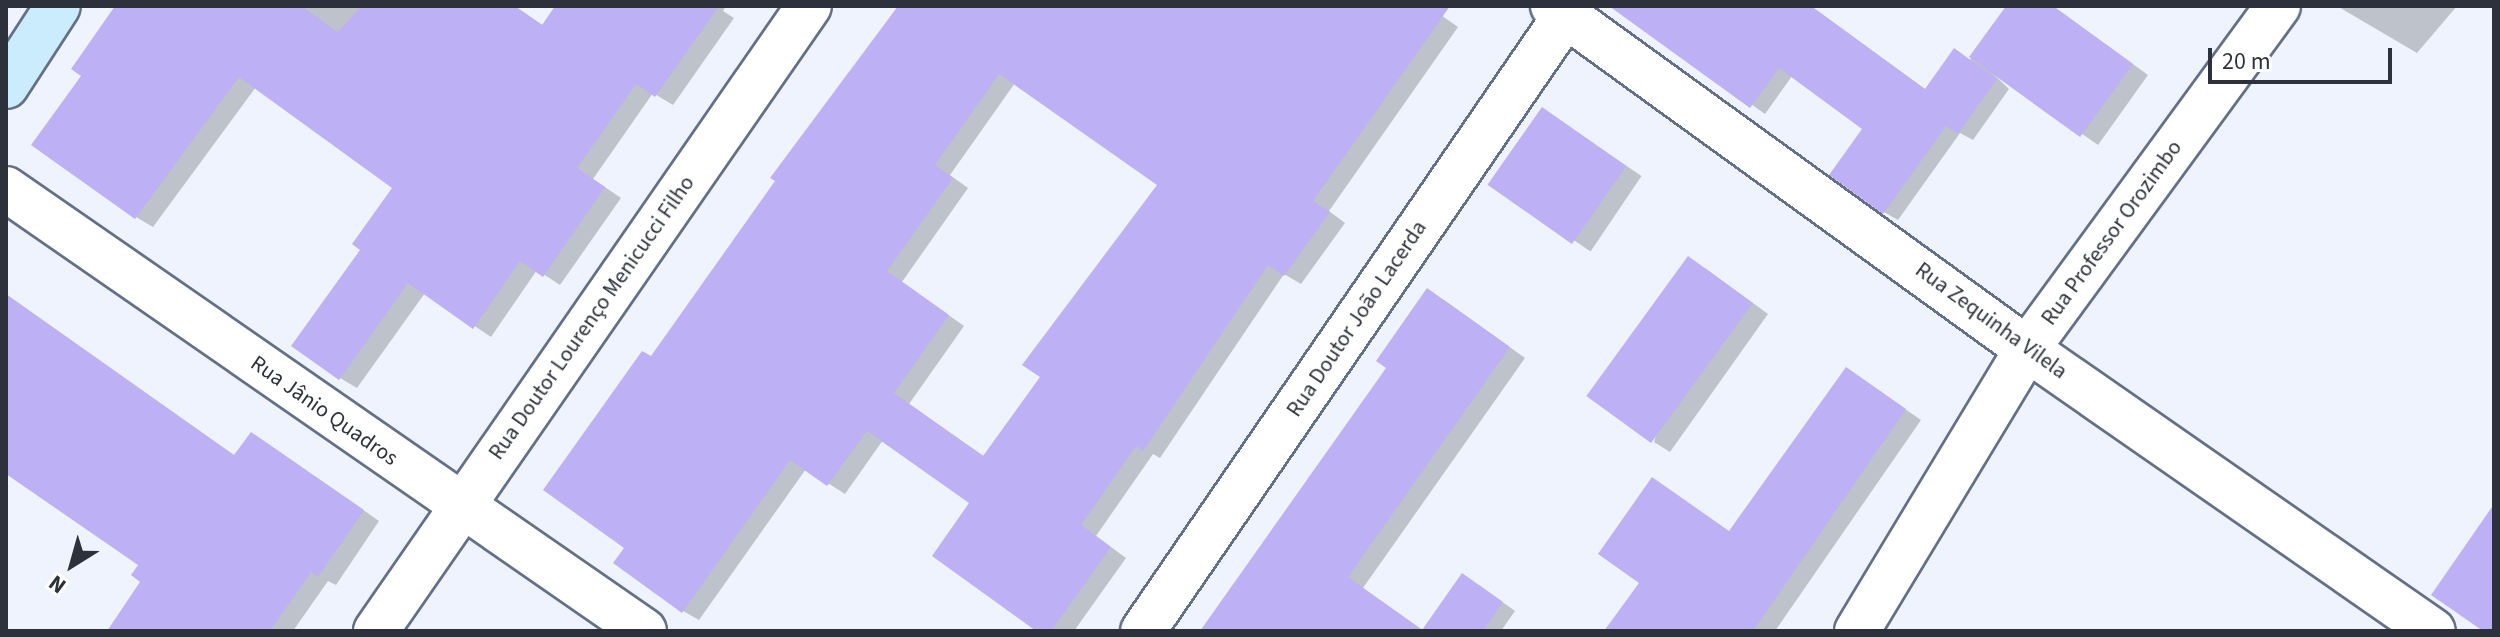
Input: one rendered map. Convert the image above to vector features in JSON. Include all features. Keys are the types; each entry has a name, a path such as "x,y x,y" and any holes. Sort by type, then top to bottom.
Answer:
{"main road":[{"path":"6,86 58,6"}],"street":[{"name":"Rua Doutor Lourenço Menicucci Filho","path":"376,631 809,6"},
{"name":"Rua Professor Orozimbo","path":"1857,631 2027,349 2278,6"},
{"name":"Rua Zequinha Vilela","path":"1564,9 2027,349 2432,631"},
{"name":"Rua Doutor João Lacerda","path":"1143,631 1564,9"},
{"name":"Rua Jânio Quadros","path":"6,189 644,631"}],"building":[{"path":"115,6 301,6 338,32 362,6 515,6 542,25 555,6 719,6 655,97 636,84 577,168 605,187 543,277 520,261 473,329 408,283 339,380 291,346 360,250 352,244 392,188 239,77 135,219 31,145 81,76 71,69"},
{"path":"898,6 1450,6 1313,201 1330,212 1284,276 1268,265 1143,451 1136,446 1081,525 1111,547 1051,631 1036,631 932,556 969,503 867,431 827,486 790,460 682,613 613,563 624,548 543,490 642,351 651,356 775,181 770,178","holes":["999,74 1157,185 1022,365 1040,377 983,456 894,393 949,315 887,271 953,178 935,165"]},
{"path":"1609,6 1811,6 1925,89 1954,48 1997,79 1958,134 1946,126 1883,214 1829,175 1862,129 1779,68 1750,108"},
{"path":"2006,6 2053,6 2133,64 2080,137 1969,57"},
{"path":"1542,107 1626,166 1572,244 1488,185"},
{"path":"1688,256 1753,303 1651,443 1586,396"},
{"path":"1427,288 1510,347 1348,577 1422,630 1462,573 1503,602 1483,631 1200,631 1386,368 1376,361"},
{"path":"6,294 234,455 251,432 364,510 318,577 311,572 270,631 107,631 140,582 131,575 138,565 6,474"},
{"path":"1846,367 1906,409 1753,631 1604,631 1639,583 1598,554 1652,477 1729,531"},
{"path":"2494,504 2494,631 2483,631 2431,595"}]}
